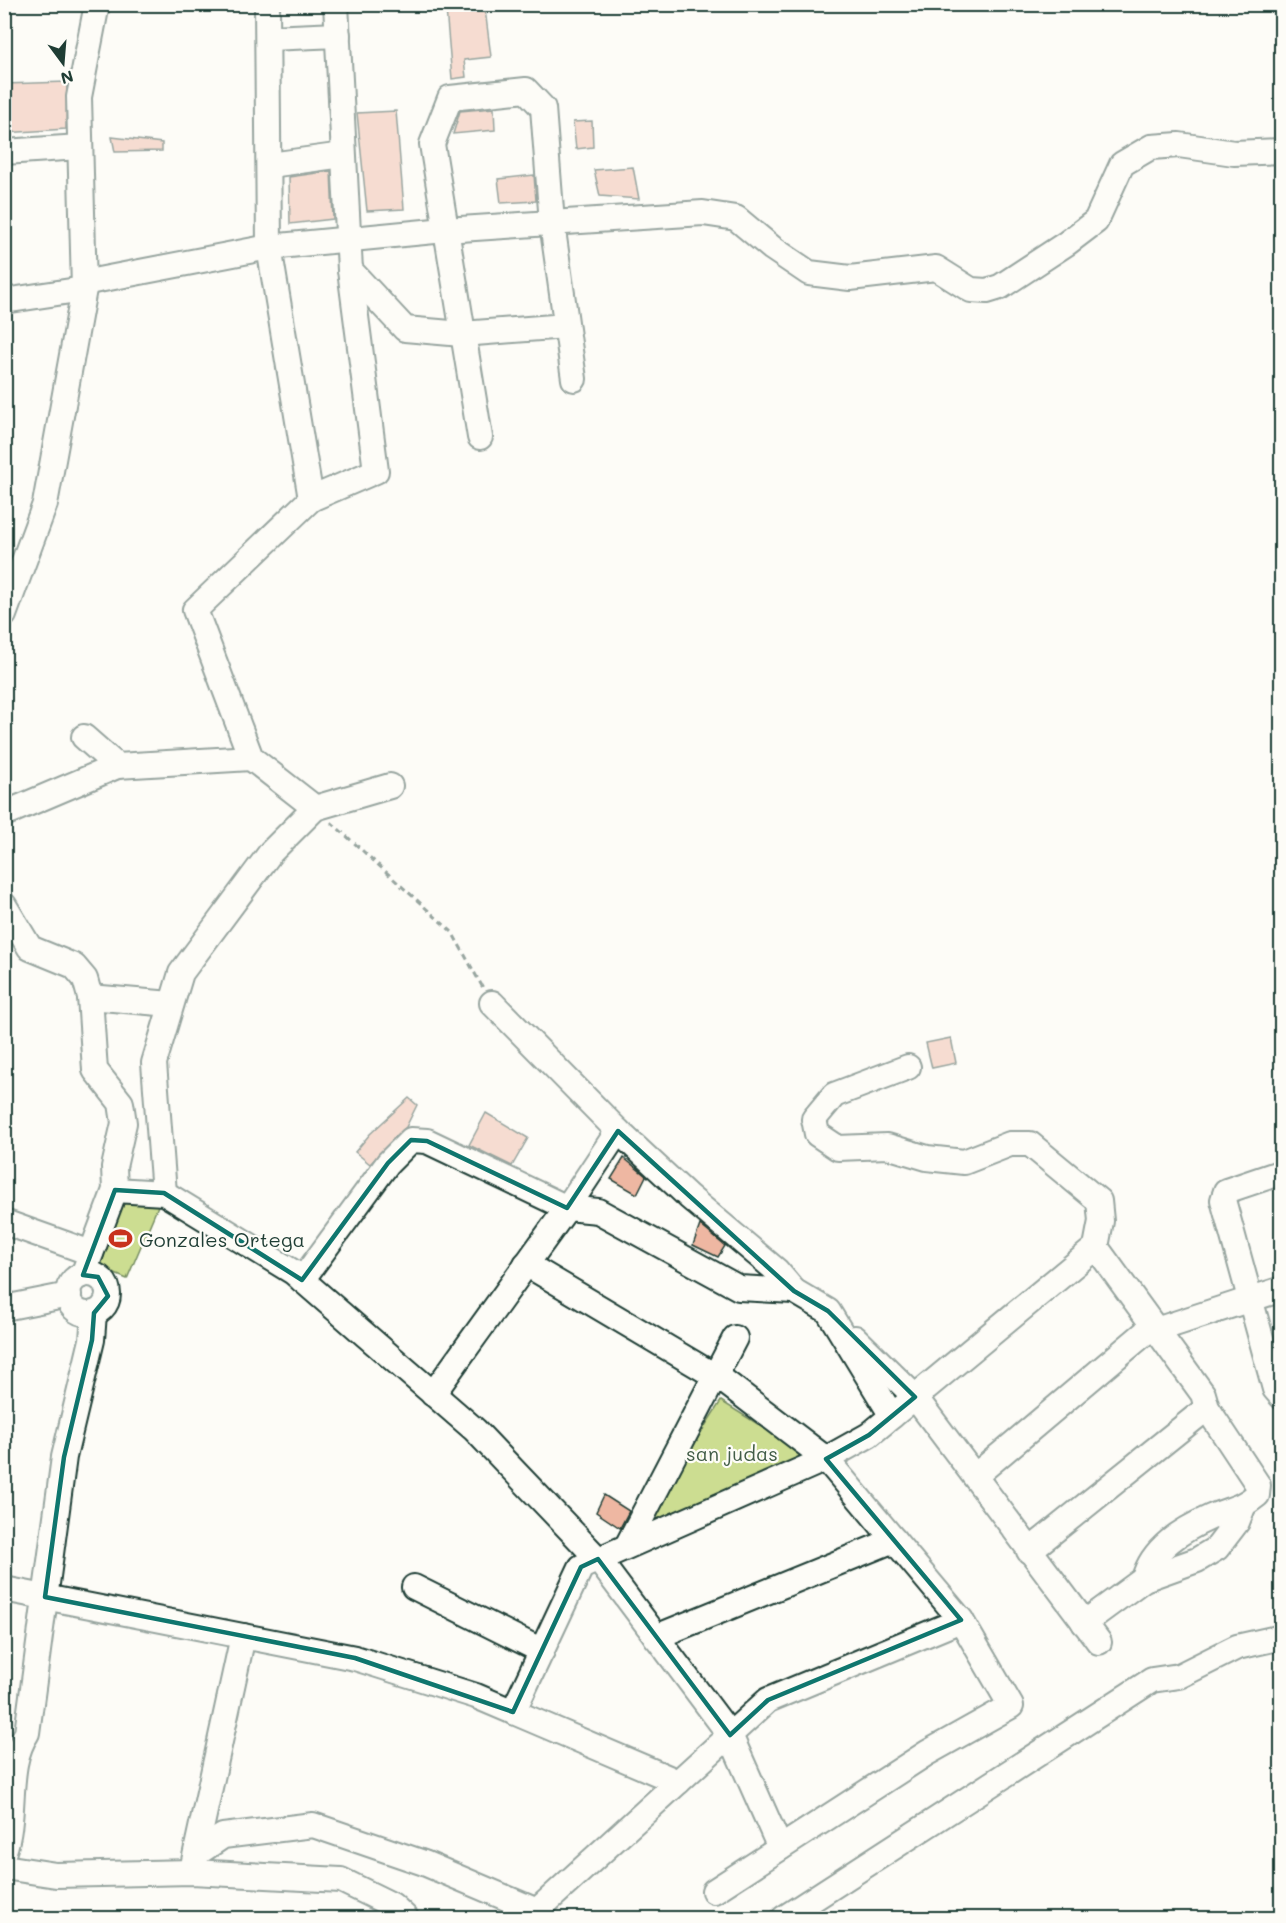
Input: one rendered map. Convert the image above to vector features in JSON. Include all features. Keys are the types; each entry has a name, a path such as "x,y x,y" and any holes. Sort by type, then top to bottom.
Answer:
{"street":[{"path":"4,615 45,504 83,286 79,97 97,4"},
{"path":"267,4 269,247 311,499"},
{"path":"315,808 251,758 195,610 311,499 376,471 350,270 336,4"},
{"path":"269,38 338,35"},
{"path":"480,437 432,144 450,98 526,90 543,108 552,222 574,379"},
{"path":"4,301 269,247 445,230 703,213 736,218 772,248 809,273 850,278 936,268 971,290 987,291 1000,287 1096,221 1122,164 1151,147 1179,145 1234,153 1281,151"},
{"path":"4,152 80,147"},
{"path":"270,165 343,155"},
{"path":"350,270 405,329 462,334 566,326"},
{"path":"84,737 117,766"},
{"path":"4,814 117,766 251,758"},
{"path":"164,1193 154,1063 181,973 271,852 315,808 390,786"},
{"path":"4,905 30,948 74,966 85,979 90,997 95,1070 121,1102 124,1124 114,1167 114,1190 87,1264 71,1284 69,1295 72,1306 78,1311 94,1313 106,1304 107,1288 87,1264 4,1222"},
{"path":"90,997 171,1004"},
{"path":"492,1003 618,1131 689,1197 777,1271 794,1291 828,1311 915,1397 1092,1632 1144,1580 1148,1563 1164,1546 1211,1517 1243,1507 1257,1495 1258,1485 1208,1408 1203,1394 1163,1326 1096,1247"},
{"path":"513,1712 581,1567 825,1459 869,1435 1096,1247 1101,1221 1099,1201 1030,1144 1010,1144 964,1162 927,1158 887,1146 838,1148 817,1134 814,1119 834,1095 908,1067"},
{"path":"433,1394 567,1208 618,1131"},
{"path":"302,1280 388,1163 411,1140 427,1141 567,1208 598,1211 739,1288 794,1291"},
{"path":"1281,1172 1234,1187 1226,1191 1223,1200 1244,1302 1275,1389 1281,1397"},
{"path":"114,1190 164,1193 302,1280 475,1430 598,1559 730,1735 780,1848"},
{"path":"526,1264 710,1372 825,1459 961,1620 1011,1706 927,1752 714,1891"},
{"path":"975,1476 1163,1326 1281,1289"},
{"path":"4,1308 69,1295"},
{"path":"828,1311 892,1416"},
{"path":"7,1843 11,1746 27,1733 64,1457 92,1340 94,1313"},
{"path":"627,1546 710,1372 735,1338"},
{"path":"1029,1551 1208,1408"},
{"path":"657,1637 894,1540"},
{"path":"414,1587 542,1651"},
{"path":"4,1589 355,1658 476,1696 678,1782"},
{"path":"194,1863 223,1836 313,1825 424,1863 533,1915 768,1700 961,1620"},
{"path":"194,1863 243,1636"},
{"path":"784,1918 1152,1680 1179,1676 1236,1647 1281,1637"},
{"path":"4,1868 56,1875 194,1863 341,1880 392,1905 406,1918"}],"path":[{"path":"315,808 452,932 492,1003"}],"highlighted area":[{"path":"618,1131 794,1291 828,1311 915,1397 869,1435 826,1459 961,1620 768,1700 730,1735 598,1559 581,1567 513,1712 355,1658 45,1597 64,1457 92,1340 94,1313 108,1296 98,1277 83,1275 115,1190 164,1193 302,1280 388,1163 411,1140 427,1141 567,1208"}],"green space":[{"name":"Gonzales Ortega","path":"124,1191 163,1194 127,1279 89,1263"},
{"name":"san judas","path":"721,1401 812,1458 630,1543"}],"building":[{"path":"446,9 485,9 491,57 464,60 466,77 452,79"},
{"path":"67,82 66,129 4,133 4,84"},
{"path":"494,108 495,130 453,134 460,111"},
{"path":"396,111 404,209 367,211 357,113"},
{"path":"592,121 593,147 576,149 573,122"},
{"path":"112,137 162,143 162,151 115,152"},
{"path":"633,167 639,199 600,196 594,170"},
{"path":"331,171 333,219 290,224 289,177"},
{"path":"534,175 536,201 501,203 498,179"},
{"path":"951,1038 956,1063 932,1068 926,1043"},
{"path":"409,1098 417,1105 406,1127 370,1164 355,1152 370,1134"},
{"path":"486,1113 528,1138 512,1166 469,1145"},
{"path":"624,1158 646,1176 637,1194 611,1179"},
{"path":"700,1225 725,1246 718,1257 693,1245"},
{"path":"604,1495 629,1511 620,1528 596,1512"}],"place":[{"name":"Gonzales Ortega","path":"121,1239"}]}
